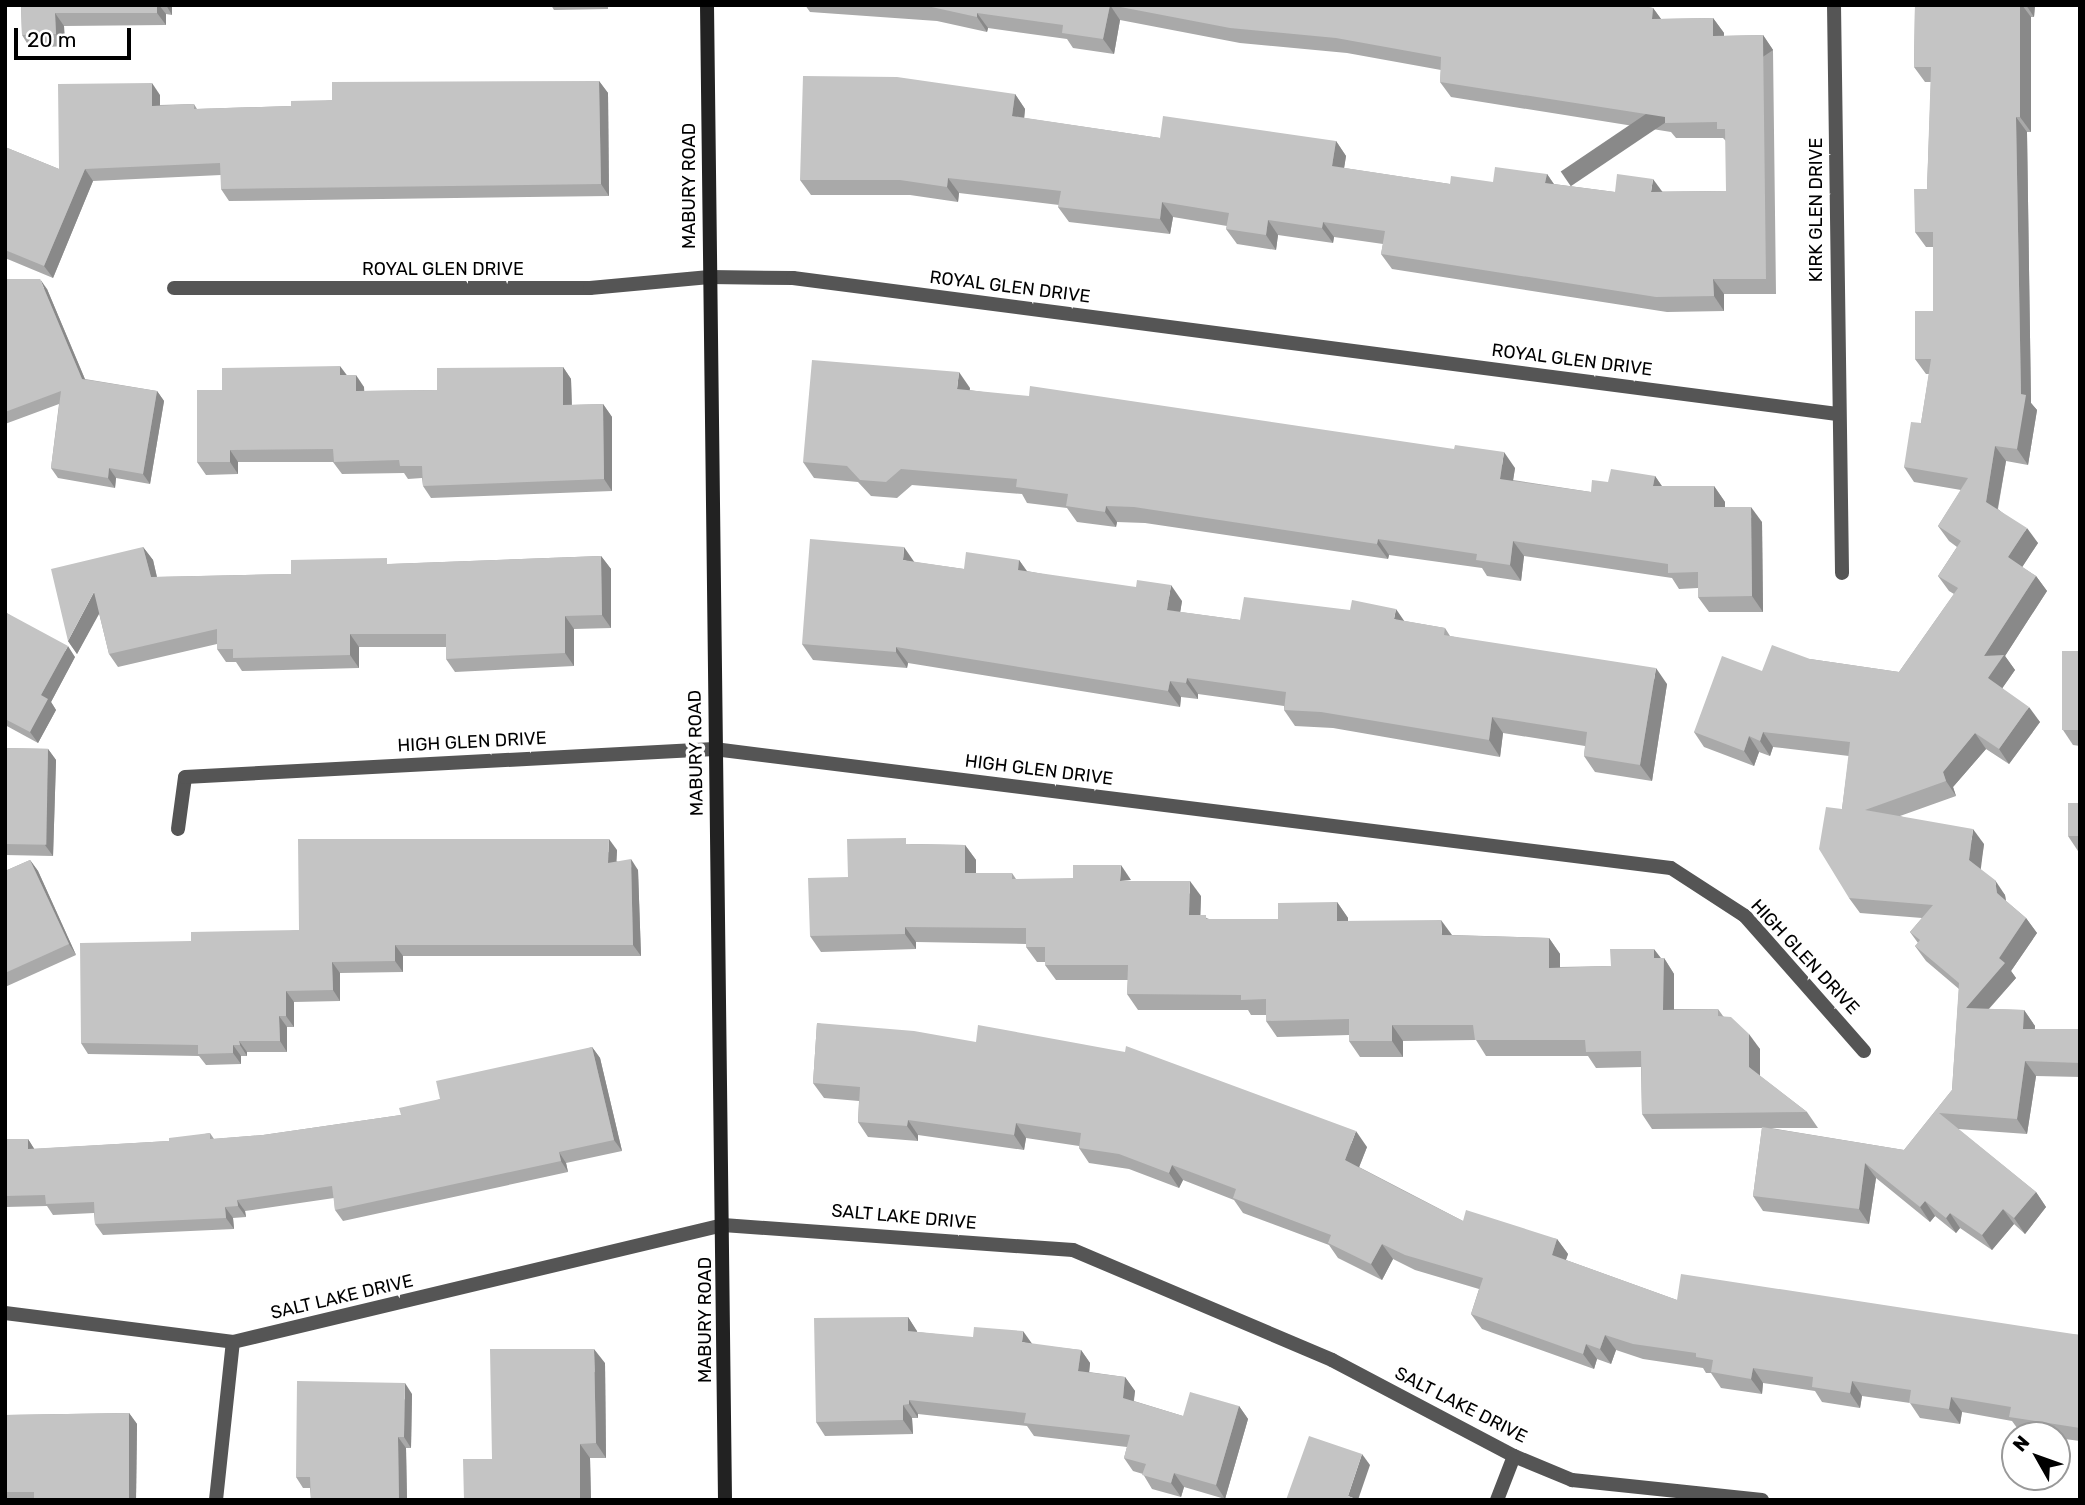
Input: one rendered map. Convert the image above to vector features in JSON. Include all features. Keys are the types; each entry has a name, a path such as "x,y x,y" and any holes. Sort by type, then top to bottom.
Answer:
{"main road":[{"name":"MABURY ROAD","path":"707,5 725,1500"}],"street":[{"name":"KIRK GLEN DRIVE","path":"1834,5 1837,414 1842,573"},
{"name":"ROYAL GLEN DRIVE","path":"174,288 590,288 709,277 793,278 1837,414"},
{"name":"HIGH GLEN DRIVE","path":"178,829 185,777 715,749 1671,868 1745,916 1864,1051"},
{"name":"SALT LAKE DRIVE","path":"5,1313 233,1342 723,1225 1073,1250 1332,1360 1514,1456 1572,1480 1762,1500"},
{"path":"216,1500 233,1342"},
{"path":"1497,1500 1514,1456"}],"building":[{"path":"21,5 157,5 157,13 55,13 56,34 22,35"},
{"path":"913,5 1110,5 1103,39 1062,33 1063,25 977,13 977,17"},
{"path":"1110,5 1635,5 1653,8 1652,19 1713,18 1713,36 1763,35 1766,279 1713,279 1714,296 1656,297 1381,254 1385,231 1323,222 1322,228 1268,220 1266,235 1226,229 1229,213 1162,202 1160,219 1058,207 1061,191 948,178 947,187 900,180 800,180 803,76 897,77 1015,94 1012,116 1160,138 1163,116 1336,141 1332,166 1450,184 1451,176 1493,182 1495,167 1547,174 1545,183 1615,192 1617,174 1653,179 1651,192 1726,191 1725,129 1717,129 1717,122 1665,123 1665,117 1440,82 1441,57 1336,38 1230,28"},
{"path":"1915,5 2020,5 2020,117 2016,117 2021,394 2026,395 2017,449 1995,446 1986,502 2027,528 2008,557 2036,576 1984,656 2004,655 1988,678 2029,707 1999,749 1975,733 1943,772 1946,781 1865,810 1973,829 1969,860 1995,880 1997,893 2026,918 1999,958 2005,963 1966,1008 2024,1010 2023,1029 2080,1029 2080,1063 2025,1061 2017,1119 1939,1113 2036,1192 2014,1218 2003,1209 1982,1235 1950,1213 1946,1218 1925,1201 1920,1207 1865,1163 1859,1209 1753,1196 1762,1127 1904,1150 1952,1090 1959,983 1915,946 1920,940 1910,932 1933,905 1849,898 1819,849 1826,807 1842,809 1850,742 1763,732 1760,741 1749,736 1744,751 1694,732 1722,656 1762,671 1772,645 1810,659 1899,672 1958,588 1938,576 1961,541 1938,526 1968,478 1904,467 1911,422 1921,423 1931,359 1915,359 1915,311 1933,311 1933,232 1915,232 1914,189 1927,189 1931,67 1914,67"},
{"path":"599,81 601,184 221,189 220,163 85,169 44,266 5,250 5,147 59,169 58,84 152,83 152,106 194,104 194,109 291,106 291,101 332,100 332,82"},
{"path":"5,279 40,279 82,379 157,391 143,474 109,468 108,478 51,468 61,391 5,412"},
{"path":"812,360 959,372 957,389 1029,396 1030,386 1454,449 1455,445 1504,452 1500,479 1591,492 1592,480 1608,482 1611,469 1655,476 1653,486 1714,486 1714,507 1751,507 1752,596 1698,597 1698,572 1668,573 1668,564 1513,541 1510,565 1476,560 1477,554 1378,539 1377,544 1134,507 1106,506 1105,512 1066,506 1068,494 1016,487 1017,479 901,469 886,482 860,480 847,466 803,462"},
{"path":"340,366 340,375 356,375 356,391 437,390 437,368 563,367 563,405 603,404 604,479 423,486 422,466 400,466 399,460 334,462 333,449 230,450 230,462 197,462 197,390 222,390 222,368"},
{"path":"810,539 904,547 903,560 964,569 966,552 1019,560 1018,570 1136,587 1137,580 1171,585 1167,610 1240,620 1244,597 1350,610 1352,600 1396,609 1394,619 1445,628 1444,635 1656,668 1640,765 1584,756 1587,732 1492,717 1489,740 1321,712 1284,710 1286,692 1187,678 1186,683 1170,681 1168,691 896,647 896,652 802,644"},
{"path":"143,547 151,577 291,574 291,560 387,558 387,564 601,556 602,615 565,616 565,653 446,659 446,634 350,634 350,655 233,658 233,649 217,649 217,629 109,654 94,592 68,641 51,569"},
{"path":"5,612 68,646 41,695 48,699 30,732 5,719"},
{"path":"2062,651 2080,651 2080,730 2062,730"},
{"path":"5,748 48,749 46,845 5,844"},
{"path":"2068,803 2080,803 2080,836 2068,836"},
{"path":"906,838 906,844 965,845 965,873 1012,873 1012,879 1073,878 1073,865 1121,865 1120,881 1190,881 1189,915 1206,915 1206,919 1278,919 1278,903 1337,902 1337,921 1441,920 1442,935 1549,938 1549,968 1611,966 1610,949 1654,949 1654,958 1664,958 1663,1010 1718,1009 1718,1016 1731,1017 1749,1034 1749,1067 1807,1112 1642,1114 1641,1051 1586,1052 1585,1040 1475,1040 1473,1025 1392,1025 1392,1041 1349,1041 1349,1019 1266,1021 1266,999 1241,1000 1241,995 1127,994 1128,965 1045,965 1045,947 1026,947 1026,928 905,927 905,934 810,936 808,878 848,877 847,839"},
{"path":"298,839 609,839 608,863 631,859 633,945 395,945 395,961 332,962 333,990 286,991 286,1016 279,1016 280,1041 239,1041 240,1045 233,1045 233,1053 198,1054 198,1045 81,1043 80,943 191,941 191,932 299,930"},
{"path":"30,860 69,944 5,973 5,871"},
{"path":"817,1023 914,1031 976,1042 978,1025 1125,1052 1126,1046 1356,1131 1345,1160 1463,1221 1466,1210 1557,1239 1552,1255 1677,1300 1681,1274 2080,1335 2080,1428 2071,1427 2071,1421 2035,1421 2009,1417 2011,1407 1951,1397 1949,1409 1909,1403 1911,1390 1852,1381 1850,1393 1812,1387 1813,1377 1753,1368 1751,1379 1711,1372 1713,1360 1696,1357 1696,1353 1633,1344 1605,1335 1600,1349 1586,1344 1583,1354 1471,1314 1483,1278 1405,1255 1382,1244 1371,1264 1328,1243 1331,1235 1233,1198 1236,1189 1172,1165 1169,1173 1119,1154 1079,1148 1081,1133 1016,1123 1014,1135 908,1120 907,1126 858,1122 860,1087 813,1083"},
{"path":"592,1047 614,1140 559,1152 561,1161 335,1210 332,1186 237,1200 238,1206 225,1207 226,1218 95,1224 94,1202 46,1204 45,1195 5,1196 5,1139 28,1139 28,1149 169,1141 169,1138 210,1133 210,1139 263,1135 401,1115 399,1108 440,1099 436,1081"},
{"path":"908,1317 908,1331 973,1337 974,1327 1023,1331 1022,1342 1081,1350 1078,1371 1125,1377 1123,1398 1183,1416 1190,1392 1239,1406 1216,1485 1174,1473 1171,1483 1142,1475 1146,1464 1124,1458 1130,1435 1024,1423 1026,1413 909,1400 909,1404 903,1405 903,1420 816,1422 814,1318"},
{"path":"490,1349 594,1349 596,1443 580,1444 580,1500 464,1500 463,1459 492,1459"},
{"path":"297,1381 405,1383 404,1437 398,1437 399,1500 311,1500 310,1477 296,1477"},
{"path":"129,1413 129,1500 34,1499 34,1492 5,1492 5,1415"},
{"path":"1309,1436 1362,1454 1348,1496 1358,1500 1286,1500"},
{"path":"813,1498 853,1500 813,1500"}]}
